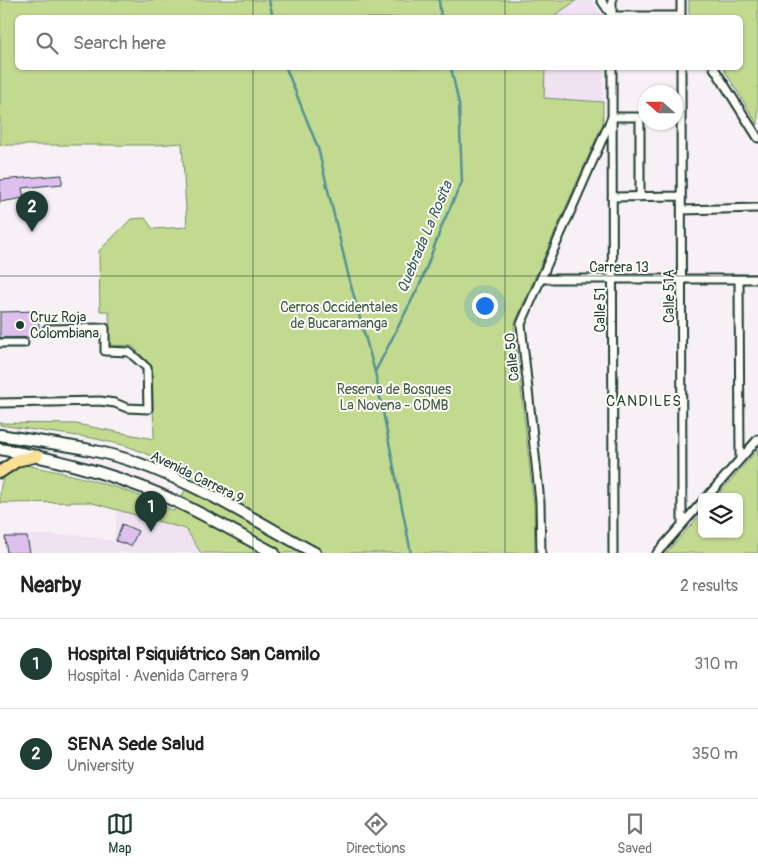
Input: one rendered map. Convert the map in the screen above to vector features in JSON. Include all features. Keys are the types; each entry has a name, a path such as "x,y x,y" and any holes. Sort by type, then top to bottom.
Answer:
{"main road":[{"name":"Avenida Carrera 9","path":"0,435 113,455 153,469 190,486 315,553"},
{"path":"0,449 37,456 108,474 180,503 274,553"},
{"path":"0,472 18,460 37,456"}],"street":[{"path":"600,0 611,15"},
{"path":"612,0 612,15"},
{"path":"681,0 681,15"},
{"name":"Calle 51","path":"612,70 614,553"},
{"name":"Calle 51A","path":"681,70 682,524"},
{"path":"715,70 758,138"},
{"path":"612,117 640,117 640,196"},
{"name":"Calle 50","path":"540,553 540,502 521,324 612,117"},
{"path":"612,197 682,196"},
{"path":"682,210 758,208"},
{"path":"739,279 740,459"},
{"name":"Carrera 13","path":"541,280 758,279"},
{"path":"0,403 100,401 115,403 127,408 148,409 147,368 129,352 105,351 105,328 46,329"},
{"path":"0,343 24,343"},
{"path":"710,493 758,439"},
{"path":"657,553 698,506"}],"shaded area":[{"path":"577,0 592,0 602,15 555,15"},
{"path":"545,70 604,70 603,102 543,98"},
{"path":"117,510 186,529 201,553 6,553 4,535 82,535 114,541"}],"green space":[{"name":"Cerros Occidentales de Bucaramanga","path":"0,0 577,0 555,15 15,15 15,70 545,70 544,98 603,102 603,123 514,325 534,506 535,553 201,553 186,529 89,502 0,503 4,478 11,470 25,465 101,483 138,495 174,511 193,475 192,472 127,446 92,438 0,425 0,423 76,424 154,439 152,366 132,346 110,345 109,311 100,311 99,251 131,219 145,218 153,229 187,227 182,143 155,145 0,145"},
{"path":"689,0 758,0 758,125 724,70 743,70 743,15 690,15"},
{"path":"758,449 758,553 666,553 698,517 698,538 743,538 743,493 720,493"}],"building":[{"path":"62,175 62,184 22,188 24,198 0,202 0,180"},
{"name":"Cruz Roja Colombiana","path":"39,311 39,337 0,338 0,312"},
{"path":"122,524 138,531 131,546 116,541"},
{"path":"5,537 27,537 30,553 7,553"}],"waterway":[{"path":"269,0 272,15"},
{"name":"Quebrada La Rosita","path":"439,0 441,15"},
{"path":"287,70 318,148 350,282 375,372"},
{"name":"Quebrada La Rosita","path":"411,553 375,372 421,282 443,223 462,182 459,104 451,70"}],"place":[{"name":"SENA Sede Salud","path":"32,232"},
{"name":"Cruz Roja Colombiana","path":"20,325"},
{"name":"Hospital Psiquiátrico San Camilo","path":"151,532"}],"district":[{"name":"CANDILES","path":"644,401"}],"park label":[{"name":"Reserva de Bosques La Novena - CDMB","path":"394,398"}]}
